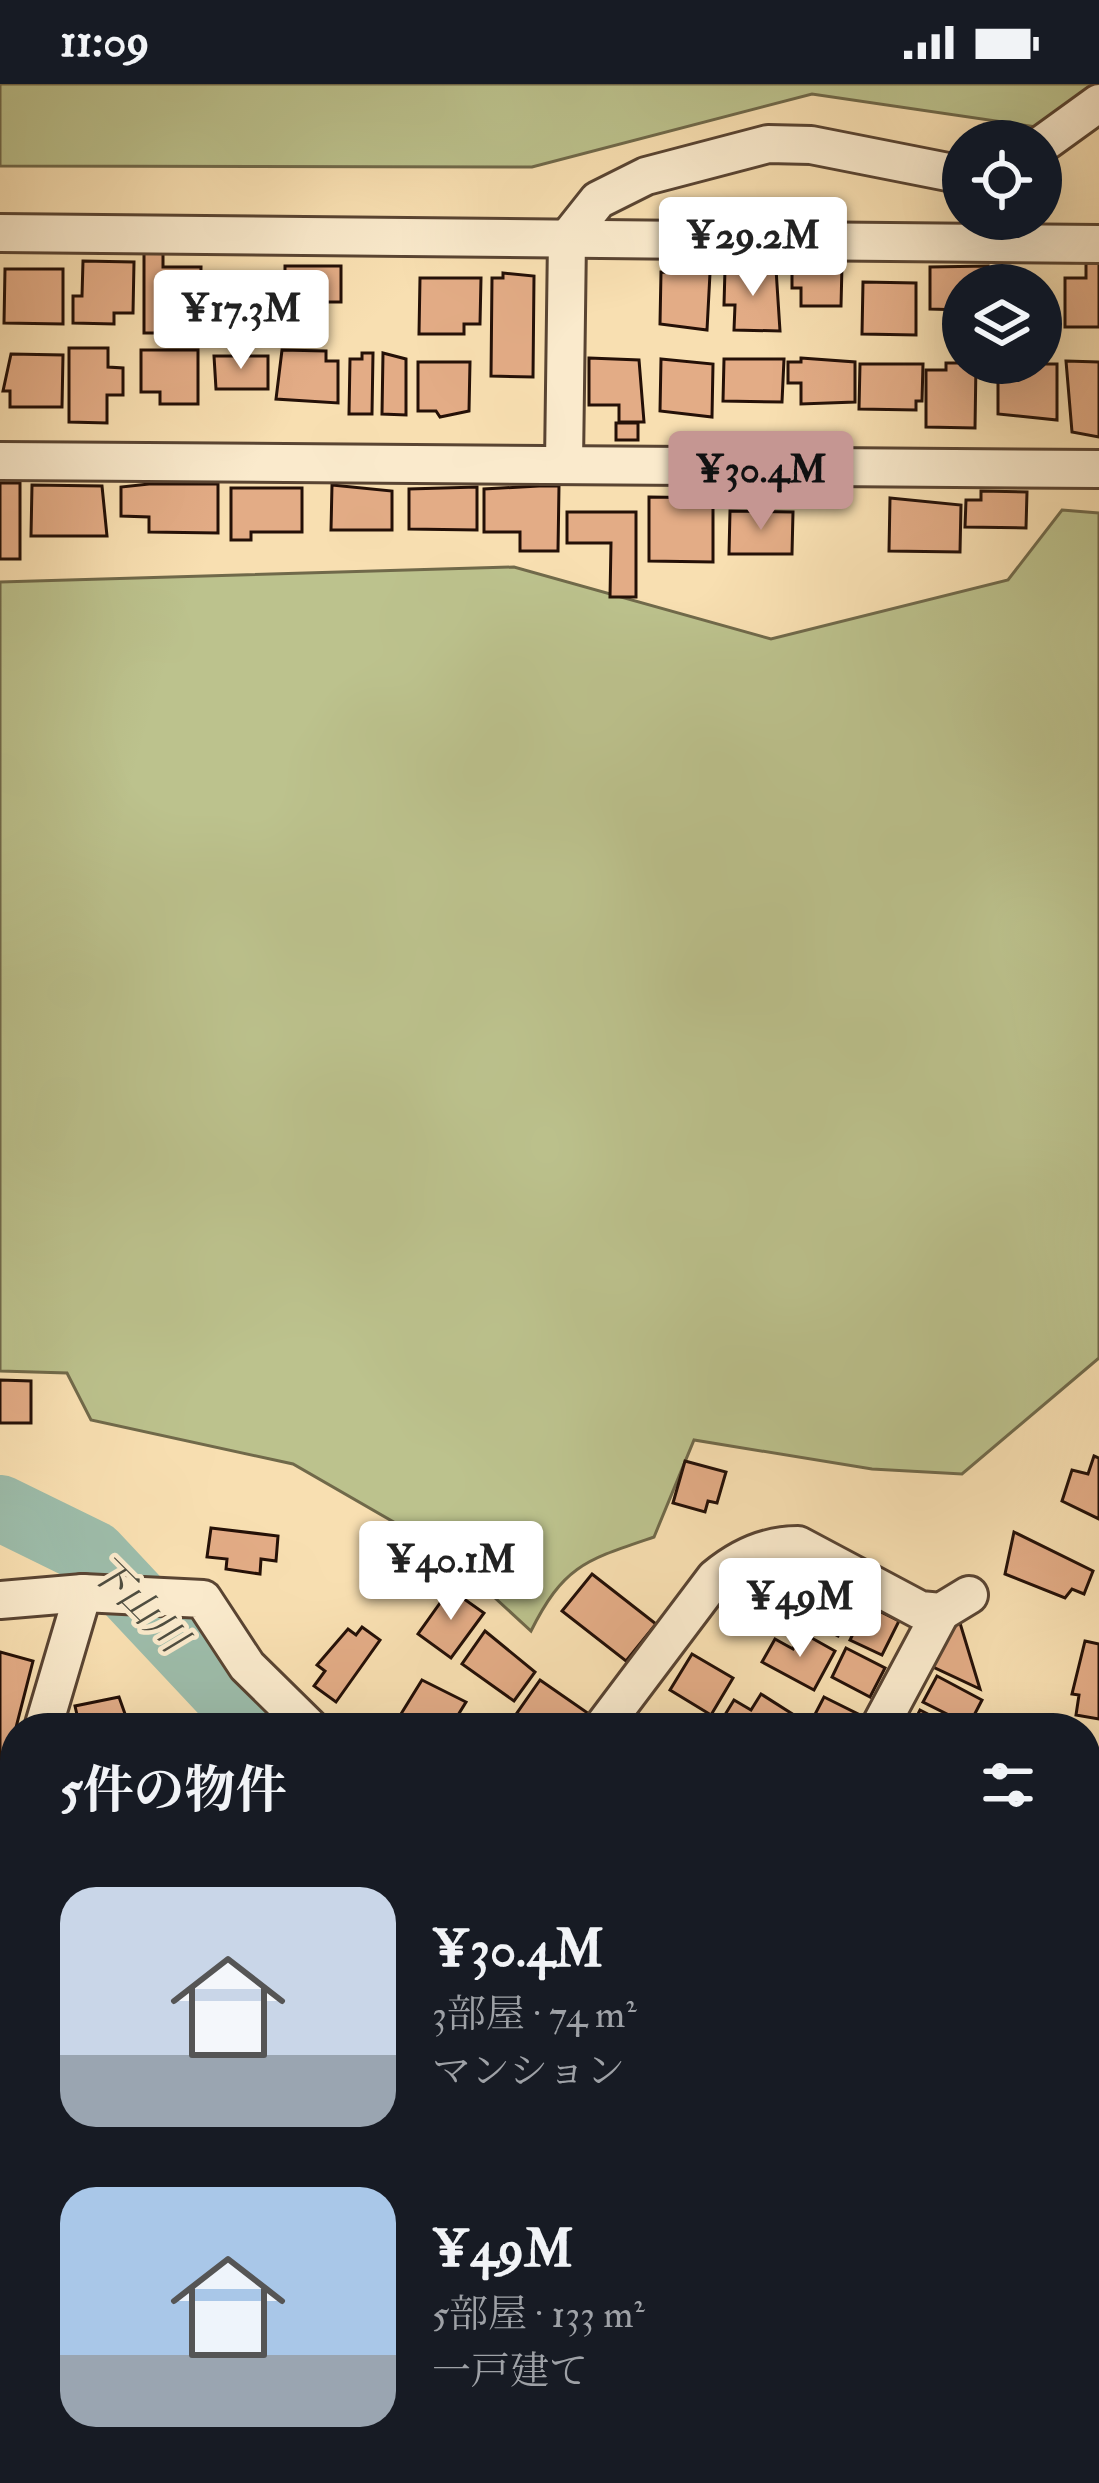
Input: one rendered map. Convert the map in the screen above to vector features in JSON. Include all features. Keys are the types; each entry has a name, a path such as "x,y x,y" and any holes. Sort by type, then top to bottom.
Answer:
{"street":[{"path":"1062,130 1099,103"},
{"path":"564,464 567,239 598,200 646,176 734,150 811,145 942,172"},
{"path":"0,233 1099,244"},
{"path":"0,461 1099,470"},
{"path":"613,1713 715,1578 734,1562 777,1545 798,1545 920,1610 955,1604 889,1713"},
{"path":"48,1713 92,1594"},
{"path":"0,1600 92,1594 202,1599 247,1666 295,1713"}],"green space":[{"path":"0,84 1099,84 1099,127 1077,133 1062,131 1062,120 989,120 812,94 532,167 0,166"},
{"path":"1062,510 1099,513 1099,1358 962,1474 872,1469 694,1440 654,1537 579,1568 555,1592 531,1631 444,1551 293,1464 91,1420 67,1373 0,1371 0,582 514,567 771,639 1008,580"}],"building":[{"path":"144,251 163,251 163,267 201,267 200,326 184,326 184,333 144,333"},
{"path":"83,261 134,262 133,313 114,313 114,324 73,323 73,296 82,296"},
{"path":"1086,263 1099,263 1099,327 1065,327 1065,278 1086,278"},
{"path":"842,265 841,306 801,306 801,288 792,288 792,269"},
{"path":"285,266 341,266 341,302 325,302 325,311 285,312"},
{"path":"930,267 942,267 942,309 930,309"},
{"path":"5,269 63,269 63,324 4,323"},
{"path":"725,269 776,269 780,331 734,330 735,305 724,305"},
{"path":"661,272 710,273 707,330 660,324"},
{"path":"209,273 273,273 273,324 210,324"},
{"path":"503,273 534,276 533,377 491,376 492,278 503,278"},
{"path":"420,278 481,278 480,324 464,324 464,334 419,334"},
{"path":"863,282 916,283 916,335 862,334"},
{"path":"69,348 108,348 108,367 123,368 123,395 107,395 107,423 69,422"},
{"path":"141,350 198,350 198,404 160,404 160,392 141,392"},
{"path":"282,350 326,351 326,361 338,361 338,403 276,399"},
{"path":"362,353 373,353 372,414 349,414 350,359 362,359"},
{"path":"383,353 406,359 406,415 382,414"},
{"path":"11,354 63,355 62,407 10,407 10,391 3,391"},
{"path":"214,356 268,356 268,389 216,389"},
{"path":"589,358 639,360 644,422 619,422 619,405 589,405"},
{"path":"801,358 855,362 855,402 801,404 801,383 788,383 788,362 801,362"},
{"path":"661,359 713,364 712,417 660,411"},
{"path":"724,359 784,359 782,402 723,401"},
{"path":"1066,361 1099,362 1099,437 1072,432"},
{"path":"418,362 470,362 469,411 440,417 436,411 418,411"},
{"path":"860,364 923,364 922,401 916,401 916,410 859,409"},
{"path":"926,370 942,370 942,384 976,384 975,428 926,427"},
{"path":"998,384 1057,384 1057,420 998,414"},
{"path":"616,423 638,423 638,440 616,440"},
{"path":"0,483 20,483 20,559 0,559"},
{"path":"218,484 218,533 149,532 149,517 121,516 121,487"},
{"path":"32,485 102,486 107,536 31,536"},
{"path":"332,485 392,491 392,530 331,530"},
{"path":"559,486 558,551 520,551 520,532 484,532 484,489"},
{"path":"477,487 477,530 409,529 409,489"},
{"path":"231,488 302,488 302,532 251,532 251,540 231,540"},
{"path":"981,491 1027,492 1026,528 965,527 966,500 981,500"},
{"path":"649,497 713,498 713,562 649,561"},
{"path":"890,498 961,505 960,552 889,551"},
{"path":"730,511 793,512 792,554 729,554"},
{"path":"567,512 636,512 636,597 610,597 611,543 567,543"},
{"path":"0,1380 31,1381 31,1423 0,1423"},
{"path":"1094,1456 1099,1458 1099,1519 1062,1501 1072,1470 1088,1474"},
{"path":"685,1461 726,1472 717,1503 708,1501 705,1512 673,1503"},
{"path":"211,1528 278,1536 276,1561 261,1559 260,1574 226,1569 227,1559 207,1557"},
{"path":"1014,1532 1093,1571 1084,1594 1072,1589 1065,1598 1005,1574"},
{"path":"592,1574 656,1624 626,1661 562,1611"},
{"path":"825,1578 859,1596 838,1636 786,1608 799,1585 816,1594"},
{"path":"450,1589 484,1613 451,1658 418,1634"},
{"path":"867,1605 899,1621 882,1655 850,1640"},
{"path":"956,1621 960,1623 980,1689 931,1666"},
{"path":"362,1627 380,1640 336,1702 314,1686 325,1671 317,1665 348,1629 356,1635"},
{"path":"485,1631 535,1672 514,1701 462,1664"},
{"path":"801,1632 835,1651 814,1690 762,1662 775,1639 793,1649"},
{"path":"1085,1641 1099,1644 1099,1713 1076,1713 1079,1695 1072,1694"},
{"path":"846,1648 885,1668 870,1697 832,1677"},
{"path":"0,1652 33,1661 20,1713 0,1713"},
{"path":"692,1654 733,1678 712,1713 670,1690"},
{"path":"937,1676 982,1700 975,1713 945,1713 923,1702"},
{"path":"422,1680 466,1702 459,1713 402,1713"},
{"path":"540,1680 588,1713 517,1713"},
{"path":"761,1694 791,1713 726,1713 734,1700 751,1710"},
{"path":"119,1697 125,1713 77,1713 75,1706"},
{"path":"824,1697 856,1713 816,1713"}],"waterway":[{"name":"下山川","path":"0,1508 94,1554 243,1713"}]}
